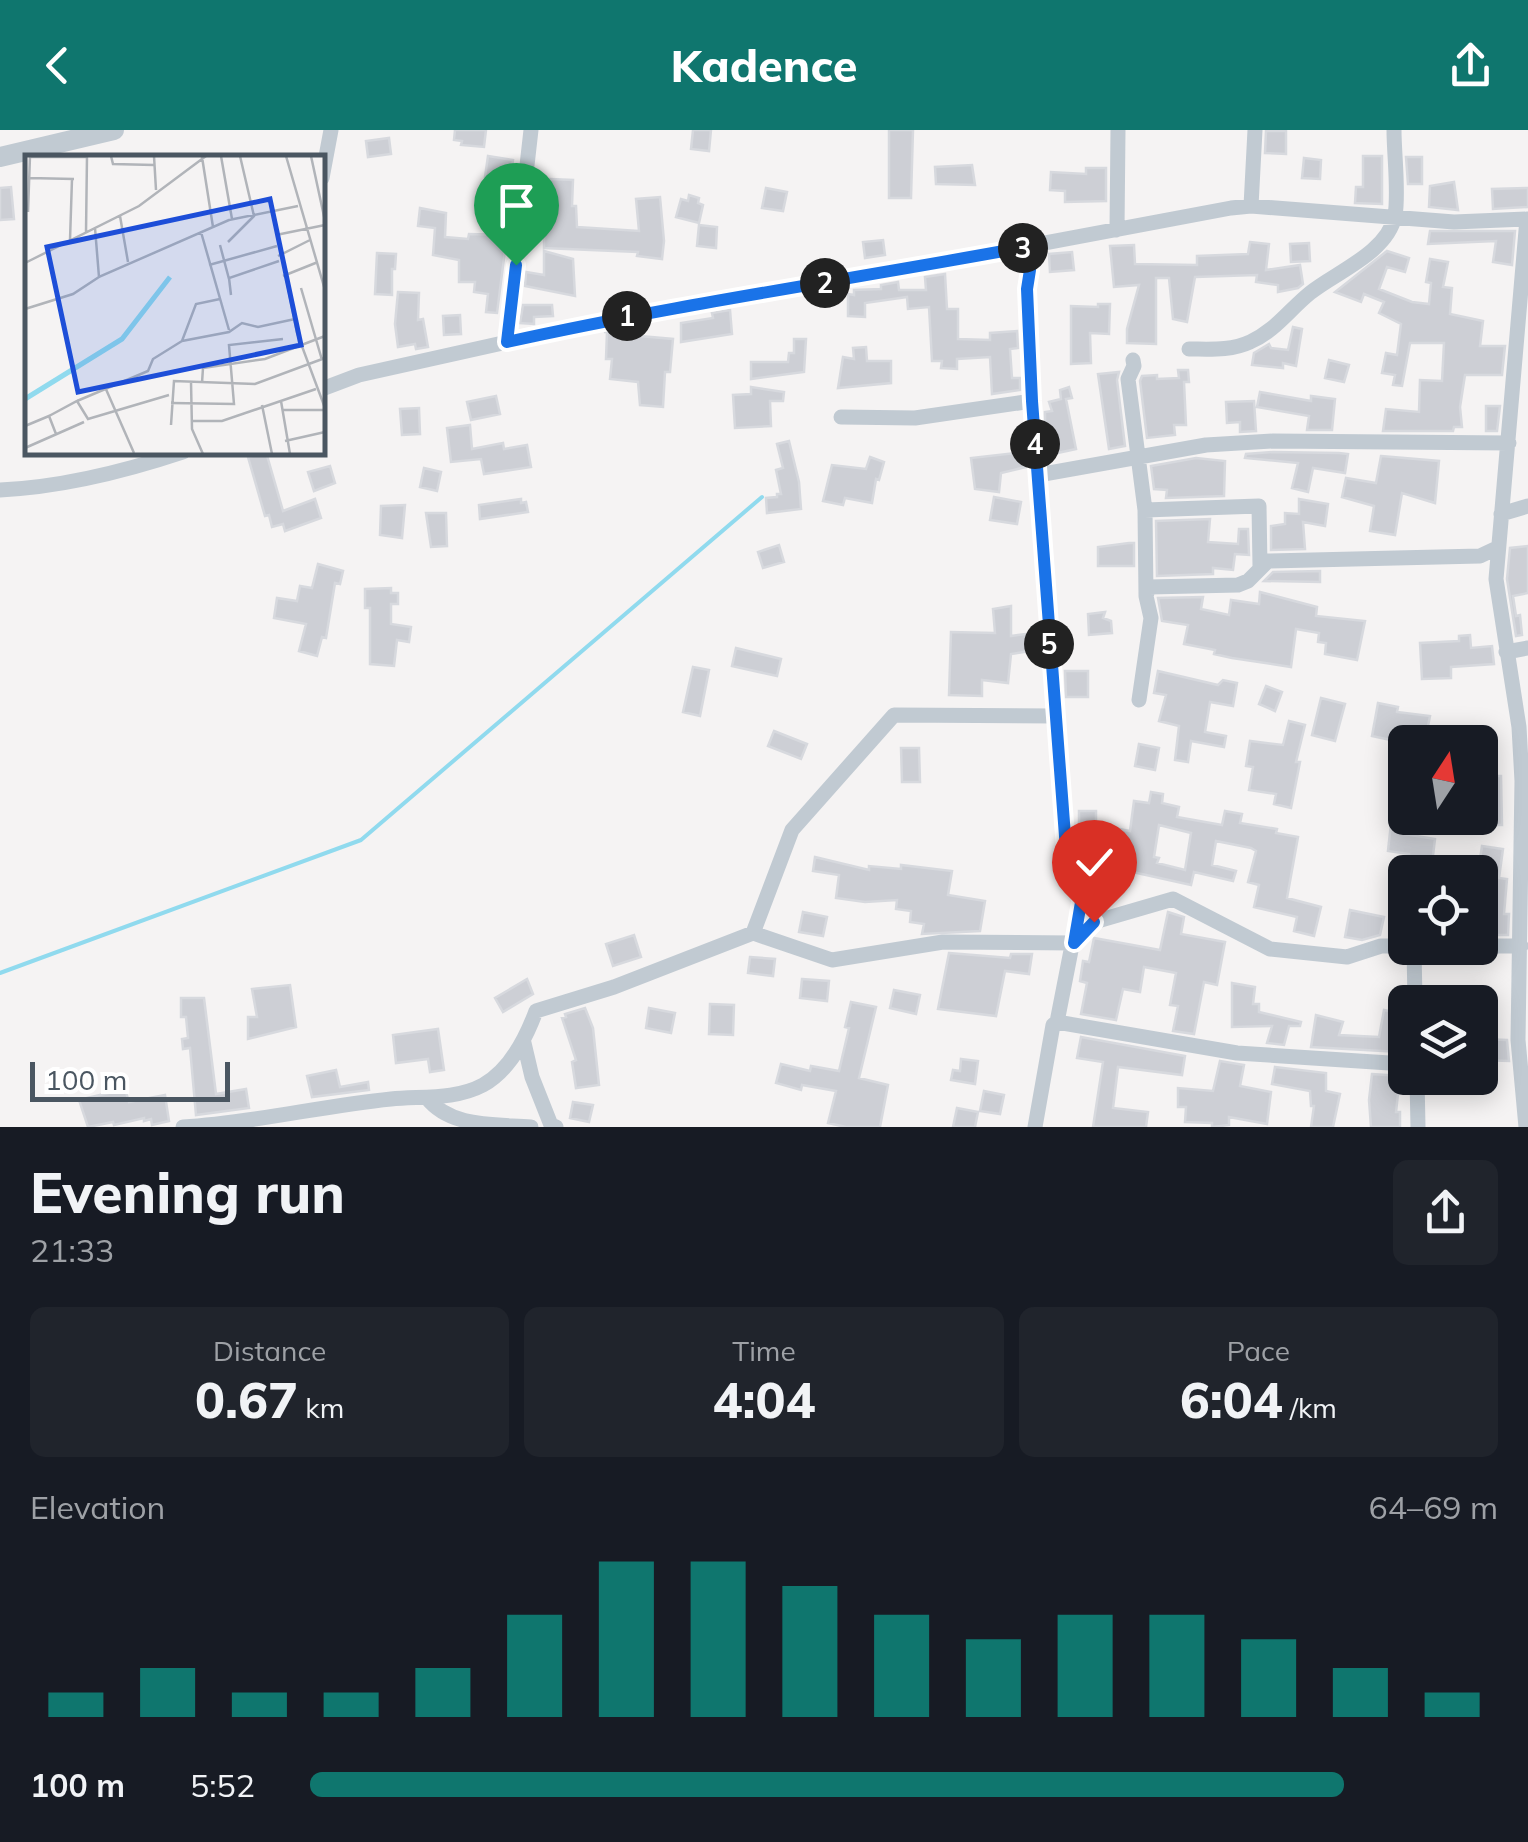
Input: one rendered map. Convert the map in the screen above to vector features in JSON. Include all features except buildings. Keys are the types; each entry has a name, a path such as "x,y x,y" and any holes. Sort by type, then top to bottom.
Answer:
{"street":[{"path":"0,157 114,130"},
{"path":"325,162 331,130"},
{"path":"507,342 532,130"},
{"path":"1117,230 1118,130"},
{"path":"1251,206 1255,130"},
{"path":"1188,349 1230,348 1248,343 1275,327 1308,295 1381,240 1395,218 1394,130"},
{"path":"325,388 359,375 634,314 863,278 1251,206 1454,222 1528,219 1522,372 1509,443 1496,579 1519,727 1522,781 1518,1040 1526,1127"},
{"path":"1026,247 1030,270 1027,289 1032,401 1066,849 1068,858 1084,871 1085,879 1058,1022"},
{"path":"1133,360 1128,379 1145,510 1150,618 1139,700"},
{"path":"841,417 914,418 1032,401"},
{"path":"1038,476 1206,445 1273,441 1509,443"},
{"path":"0,490 34,489 102,477 173,455"},
{"path":"1145,510 1259,506 1260,566"},
{"path":"1501,514 1528,506"},
{"path":"1146,596 1150,587 1238,586 1268,561 1480,556 1497,548"},
{"path":"1480,556 1496,579"},
{"path":"1506,652 1528,648"},
{"path":"754,933 792,830 894,715 1056,716"},
{"path":"183,1127 232,1124 394,1098 427,1098 486,1083 524,1043 536,1011 614,987 754,933 832,960 942,942 1074,943 1094,922 1173,899 1270,949 1347,958 1388,946"},
{"path":"1498,946 1521,946"},
{"path":"1036,1127 1053,1025 1058,1022 1237,1054 1388,1063"},
{"path":"524,1043 532,1077 551,1125 556,1127"},
{"path":"1417,1095 1418,1127"},
{"path":"427,1098 438,1116 456,1123 531,1127"}],"waterway":[{"path":"0,973 361,840 762,497"}],"route":[{"path":"516,265 507,342 634,314 863,278 1026,247 1044,592 1066,849 1068,858 1084,871 1085,879 1074,943 1094,922"}]}
